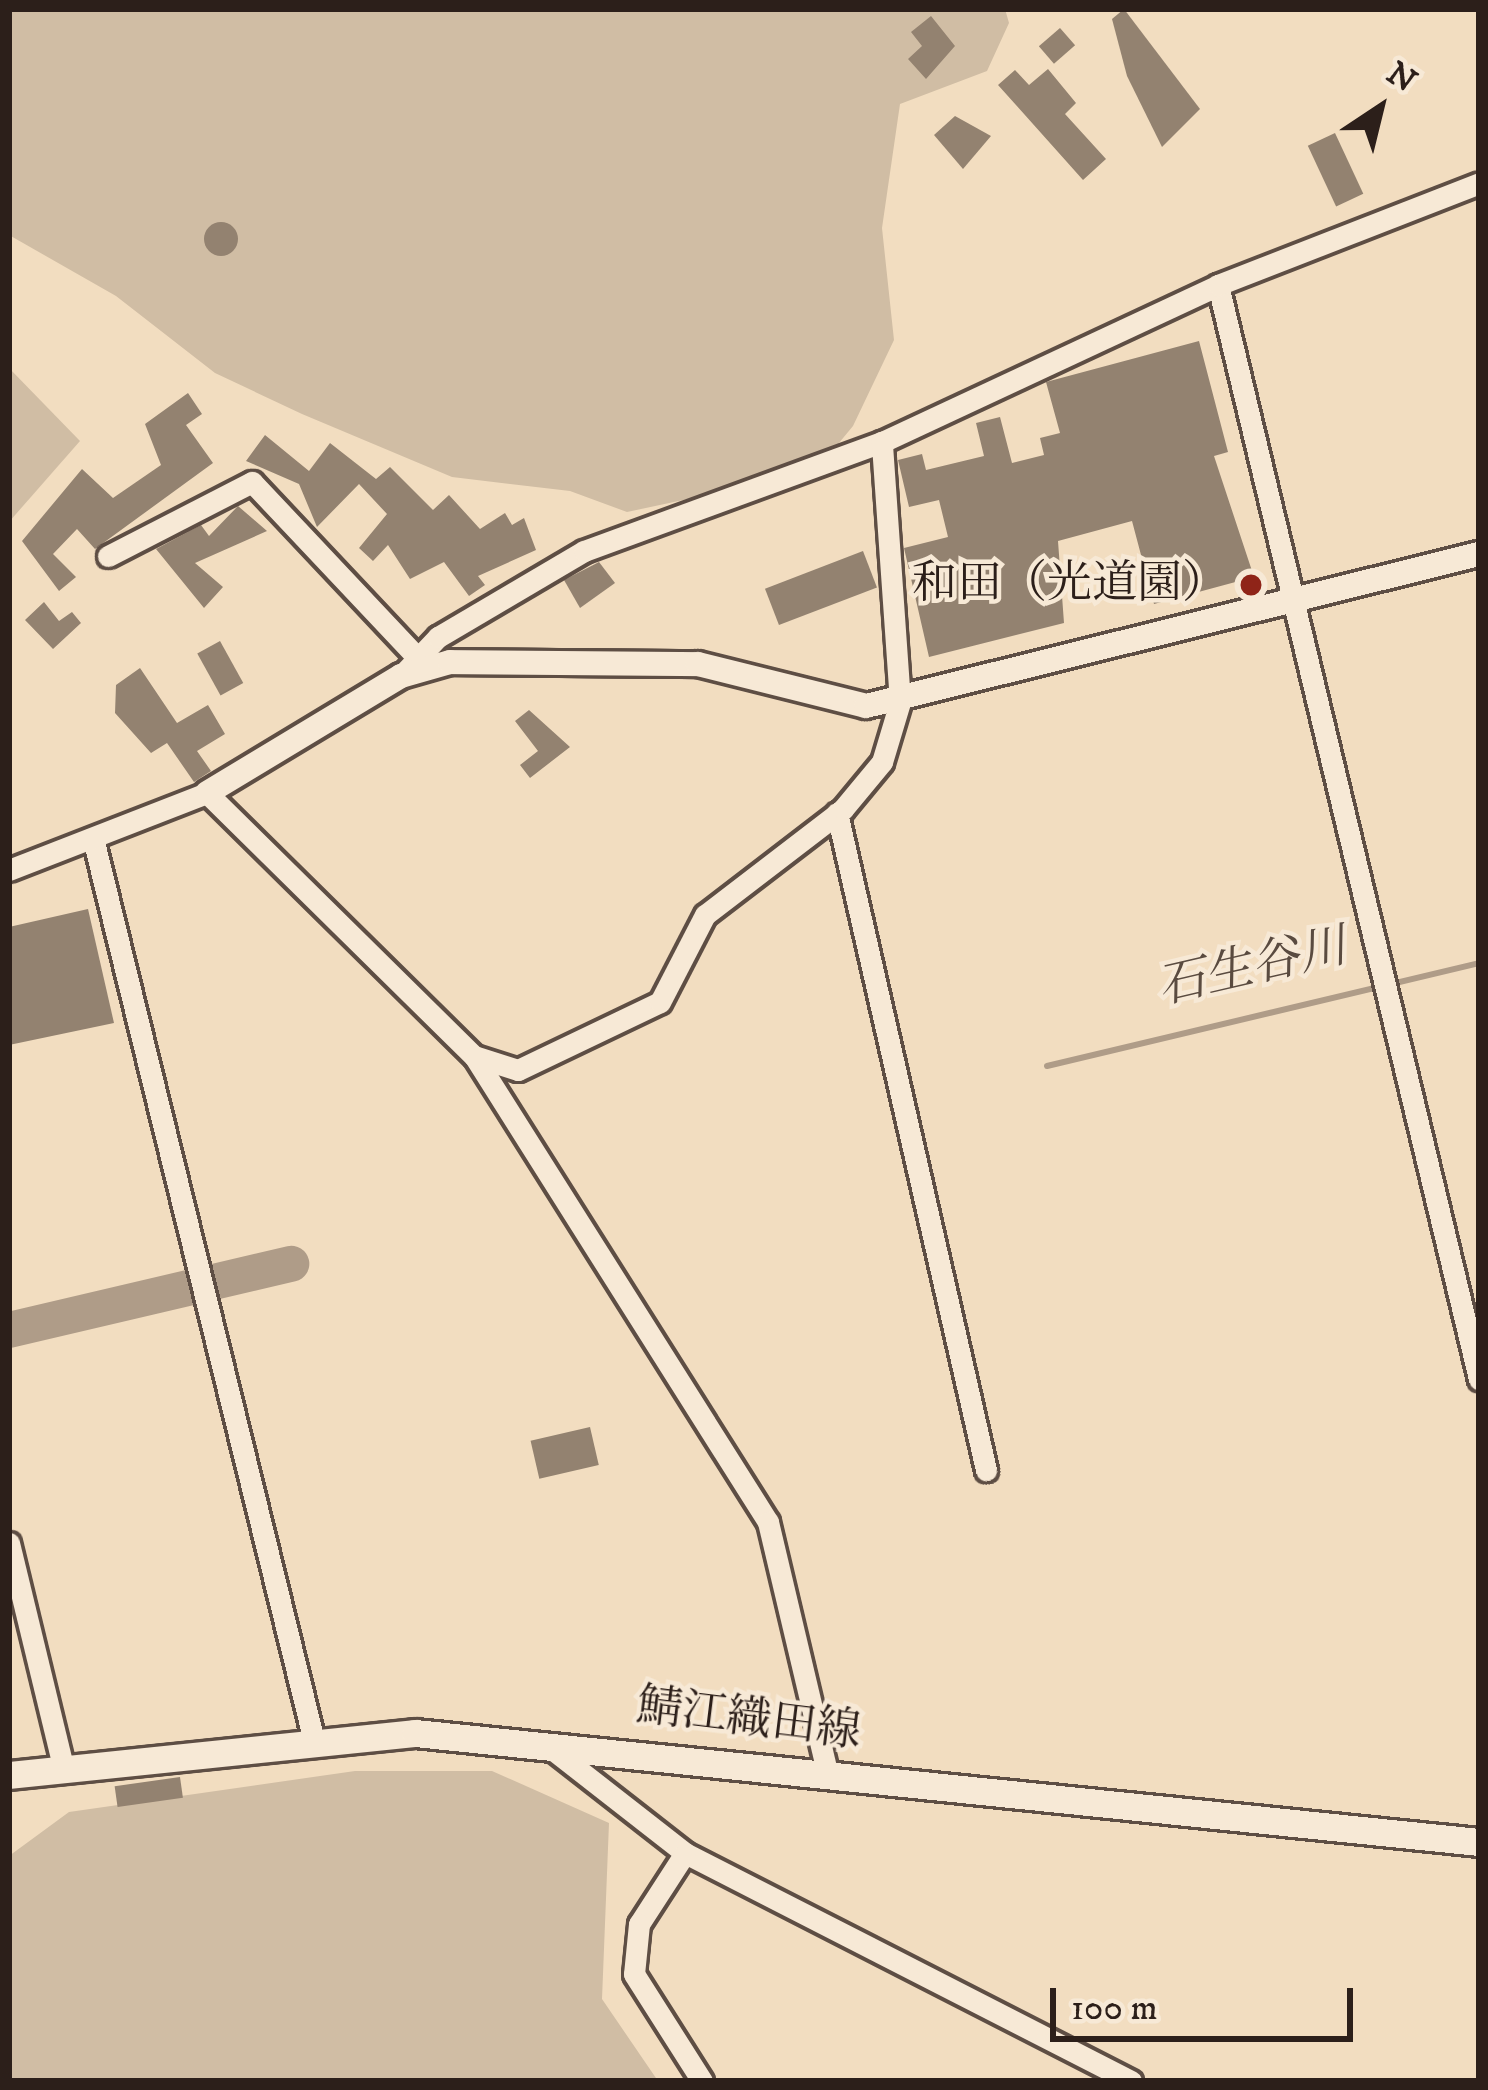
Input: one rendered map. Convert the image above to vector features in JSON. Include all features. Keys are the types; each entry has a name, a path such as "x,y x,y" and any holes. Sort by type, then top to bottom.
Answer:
{"main road":[{"name":"鯖江織田線","path":"9,1775 314,1741 538,1738 1479,1842"}],"street":[{"path":"9,870 207,794 584,551 882,442 1218,285 1479,183"},
{"path":"1218,285 1288,594 1479,1379"},
{"path":"474,1056 518,1070 660,1002 705,915 837,814 883,762 900,702 882,442"},
{"path":"108,556 252,482 408,666"},
{"path":"408,666 635,659 698,664 832,704 900,702 1288,594 1479,554"},
{"path":"207,794 474,1056 768,1522 827,1772"},
{"path":"837,814 986,1470"},
{"path":"93,838 314,1741"},
{"path":"9,1543 64,1769"},
{"path":"538,1738 686,1853 1131,2081"},
{"path":"686,1853 640,1924 634,1975 702,2081"}],"shaded area":[{"path":"9,9 1005,9 1009,23 987,71 900,104 882,228 894,340 853,426 815,472 627,512 570,491 452,477 302,414 215,373 116,296 9,235"},
{"path":"9,368 80,441 9,522"},
{"path":"355,1771 492,1771 609,1823 602,1999 658,2081 9,2081 9,1856 69,1812"}],"building":[{"path":"1124,9 1200,109 1162,147 1127,76 1112,19"},
{"path":"931,16 955,46 926,79 908,59 922,46 911,32"},
{"path":"1060,28 1075,45 1054,64 1039,46"},
{"path":"1048,69 1076,103 1065,114 1106,159 1083,180 998,85 1015,70 1029,85"},
{"path":"955,116 991,136 963,169 934,135"},
{"path":"1335,133 1363,194 1336,206 1308,146"},
{"path":"221,222 233,227 238,239 233,251 221,256 209,251 204,239 209,227"},
{"path":"1199,341 1228,452 1214,456 1254,577 1154,604 1132,521 1058,541 1064,623 929,657 904,548 948,537 939,500 909,507 898,460 922,454 926,470 984,456 976,423 1000,417 1012,463 1044,455 1040,438 1060,433 1046,382"},
{"path":"188,393 202,414 186,425 213,463 95,549 77,529 53,554 76,577 59,591 22,541 82,469 113,498 161,465 145,424"},
{"path":"265,435 309,471 330,443 376,479 390,467 433,510 449,495 480,529 505,513 512,525 524,518 536,550 478,576 485,585 469,596 444,562 410,579 388,545 373,561 359,548 387,514 359,484 317,527 299,484 246,461"},
{"path":"238,506 267,531 195,563 223,587 204,608 156,549 201,525 209,536"},
{"path":"863,551 877,587 779,625 765,589"},
{"path":"599,562 615,583 580,608 564,580"},
{"path":"44,602 59,621 72,612 81,623 53,649 25,620"},
{"path":"220,641 243,683 221,696 197,654"},
{"path":"140,668 177,723 208,705 225,734 197,751 211,771 194,782 167,743 151,753 115,713 116,685"},
{"path":"529,710 570,747 530,778 520,765 538,751 515,721"},
{"path":"88,909 114,1023 9,1045 9,927"},
{"path":"590,1427 599,1465 539,1479 531,1441"},
{"path":"180,1777 183,1798 118,1807 115,1786"}],"waterway":[{"name":"石生谷川","path":"1047,1066 1479,963"},
{"name":"石生谷川","path":"9,1330 291,1264"}],"place":[{"name":"和田（光道園）","path":"1251,585"}]}
